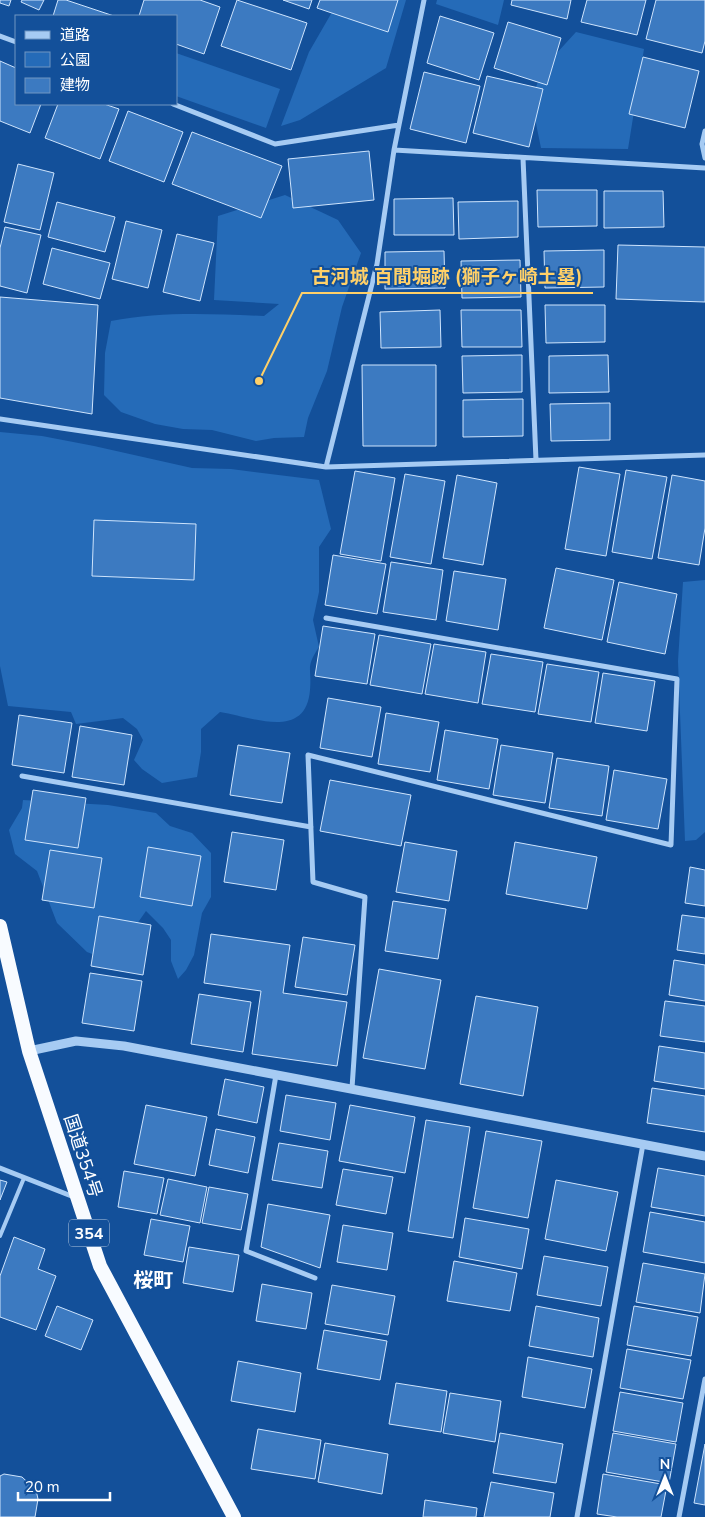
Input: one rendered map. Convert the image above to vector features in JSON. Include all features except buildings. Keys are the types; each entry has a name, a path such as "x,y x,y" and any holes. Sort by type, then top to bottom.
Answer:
{"highway":[{"name":"国道354号","path":"0,926 29,1051 100,1266 234,1517"}],"street":[{"path":"326,467 377,264 394,150 424,0"},
{"path":"0,36 15,42"},
{"path":"176,105 275,144 399,125"},
{"path":"705,131 702,144 705,158"},
{"path":"394,150 705,168"},
{"path":"523,158 536,460"},
{"path":"0,419 326,467 705,455"},
{"path":"326,618 677,678 672,845 308,755 313,882 365,898 352,1088"},
{"path":"22,776 311,827"},
{"path":"29,1051 76,1041 124,1046 705,1156"},
{"path":"276,1074 246,1251 315,1278"},
{"path":"577,1517 643,1144"},
{"path":"0,1168 77,1198"},
{"path":"680,1517 705,1379"}],"lane":[{"path":"0,1236 24,1178"}],"green space":[{"path":"339,0 406,0 386,68 300,120 281,126 309,52"},
{"path":"437,0 504,0 498,25 436,4"},
{"path":"576,32 644,49 628,149 541,148 531,99 544,67"},
{"path":"178,54 280,89 266,128 178,97"},
{"path":"285,195 338,220 361,253 342,307 327,371 308,418 304,437 256,441 212,430 183,429 155,424 121,412 104,395 105,353 111,321 168,314 264,316 279,304 214,300 218,216"},
{"path":"0,432 42,436 192,468 231,469 319,480 331,529 319,547 319,592 313,620 319,647 312,659 310,668 310,690 306,706 299,716 288,721 276,722 261,721 220,712 201,729 201,752 197,777 162,783 142,769 134,760 143,740 137,729 123,718 76,724 71,712 8,706 0,666"},
{"path":"705,580 705,832 696,840 685,841 678,661 683,582"},
{"path":"23,800 108,805 156,813 170,826 192,833 211,853 211,897 202,913 194,955 186,970 178,979 171,961 171,940 163,928 146,911 132,931 121,965 87,952 57,923 37,871 15,854 9,830 22,808"}],"place":[{"name":"古河城 百間堀跡 (獅子ヶ崎土塁)","path":"259,381"}],"district":[{"name":"桜町","path":"153,1280"}]}
